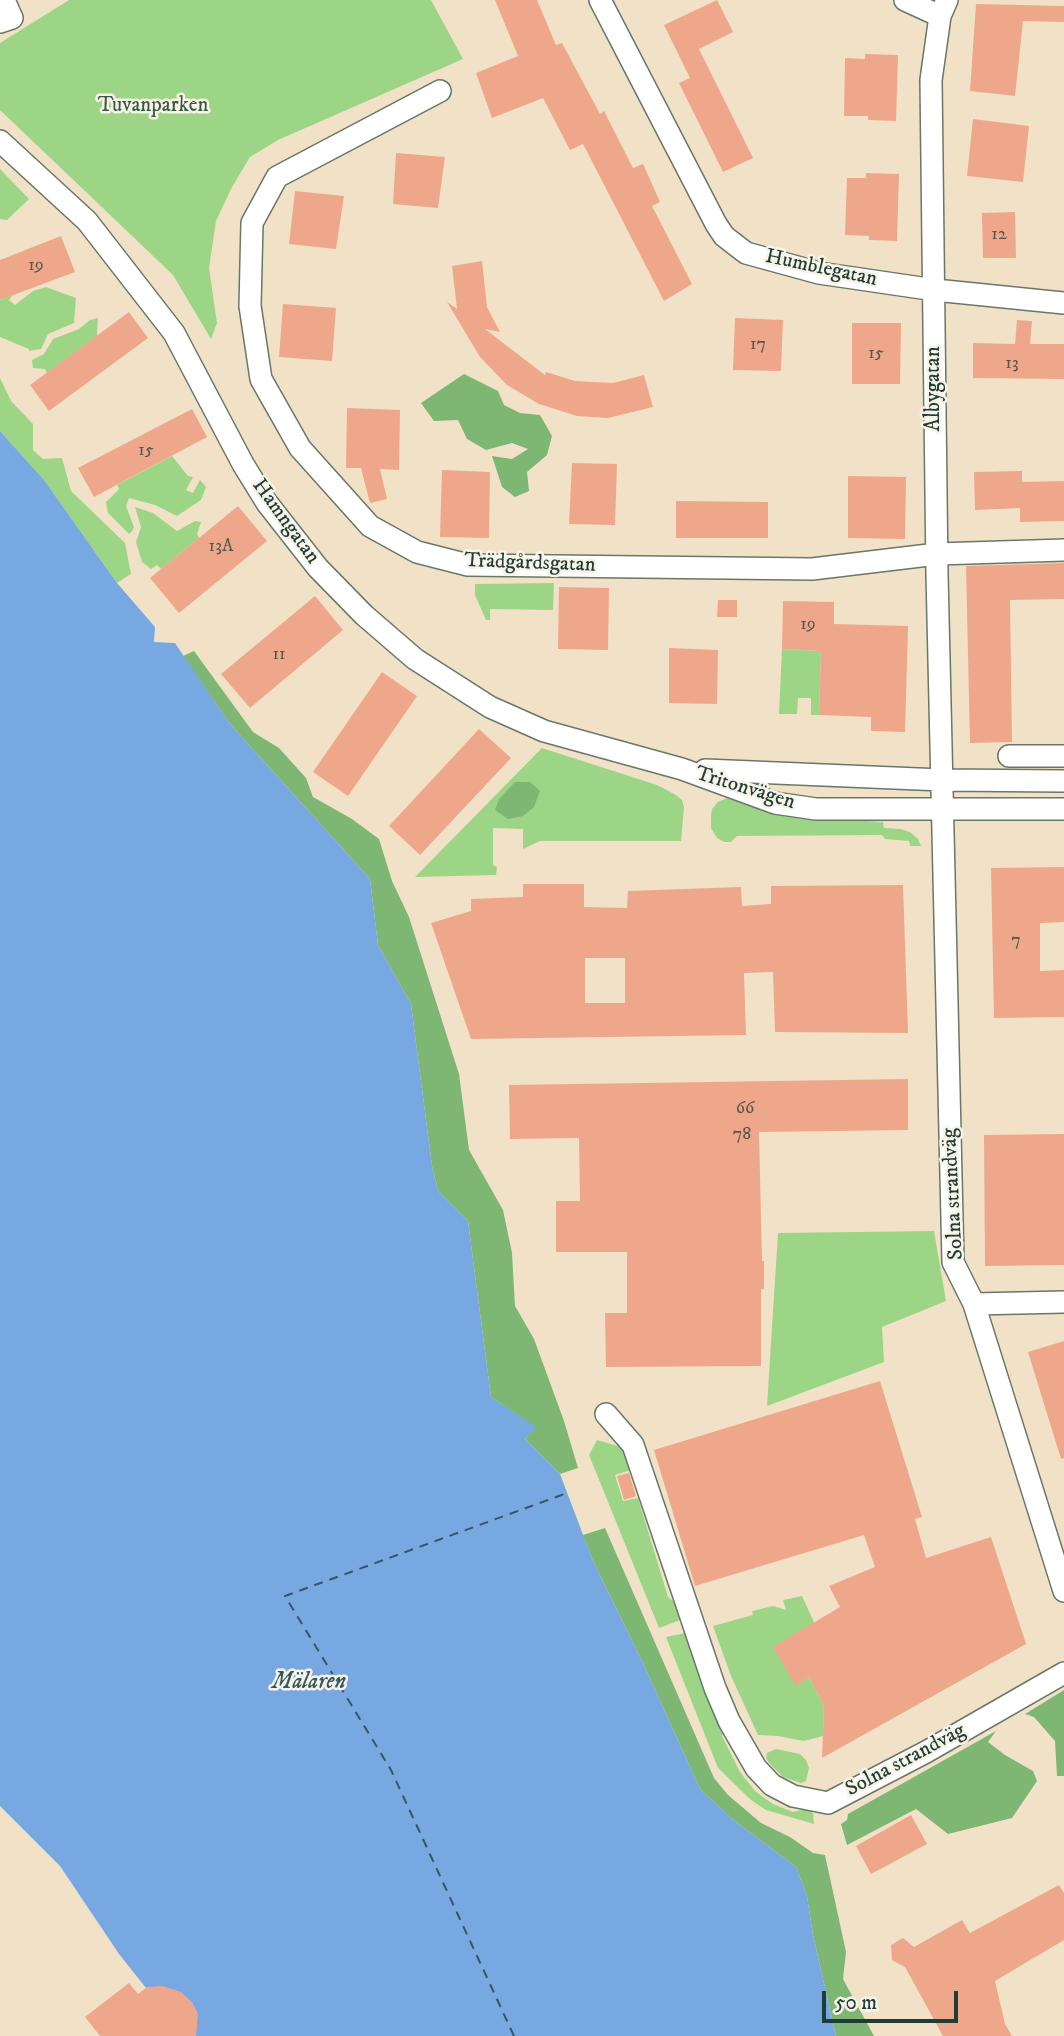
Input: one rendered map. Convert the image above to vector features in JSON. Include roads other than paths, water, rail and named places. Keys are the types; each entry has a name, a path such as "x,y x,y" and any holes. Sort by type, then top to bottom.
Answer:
{"street":[{"path":"0,22 12,18 4,0"},
{"name":"Humblegatan","path":"600,0 716,224 732,243 746,253 819,273 935,290 1064,303"},
{"path":"905,0 944,8"},
{"name":"Albygatan","path":"942,780 932,80 944,8"},
{"name":"Trädgårdsgatan","path":"440,91 277,177 252,223 250,306 261,379 300,447 370,526 417,552 468,565 812,569 937,554 1064,550"},
{"name":"Hamngatan","path":"0,141 88,221 174,333 243,464 267,503 318,568 364,615 415,659 490,707 544,731 682,769"},
{"path":"1009,756 1064,756"},
{"name":"Tritonvägen","path":"682,769 942,780 1064,780"},
{"name":"Tritonvägen","path":"682,769 775,803 806,808 1064,809"},
{"name":"Solna strandväg","path":"942,780 953,1262 974,1304 1064,1591"},
{"path":"974,1304 1064,1302"},
{"name":"Solna strandväg","path":"606,1414 633,1445 715,1688 729,1721 756,1768 772,1785 793,1796 828,1803 926,1752 1064,1673"}],"water":[{"name":"Mälaren","path":"0,431 44,480 117,583 155,627 154,642 175,643 230,724 370,879 378,945 411,1004 432,1166 438,1191 468,1221 491,1397 536,1427 525,1439 560,1474 593,1561 700,1789 732,1819 796,1867 807,1896 836,2036 181,2036 119,1954 60,1866 0,1806"}],"park label":[{"name":"Tuvanparken","path":"153,107"}]}
